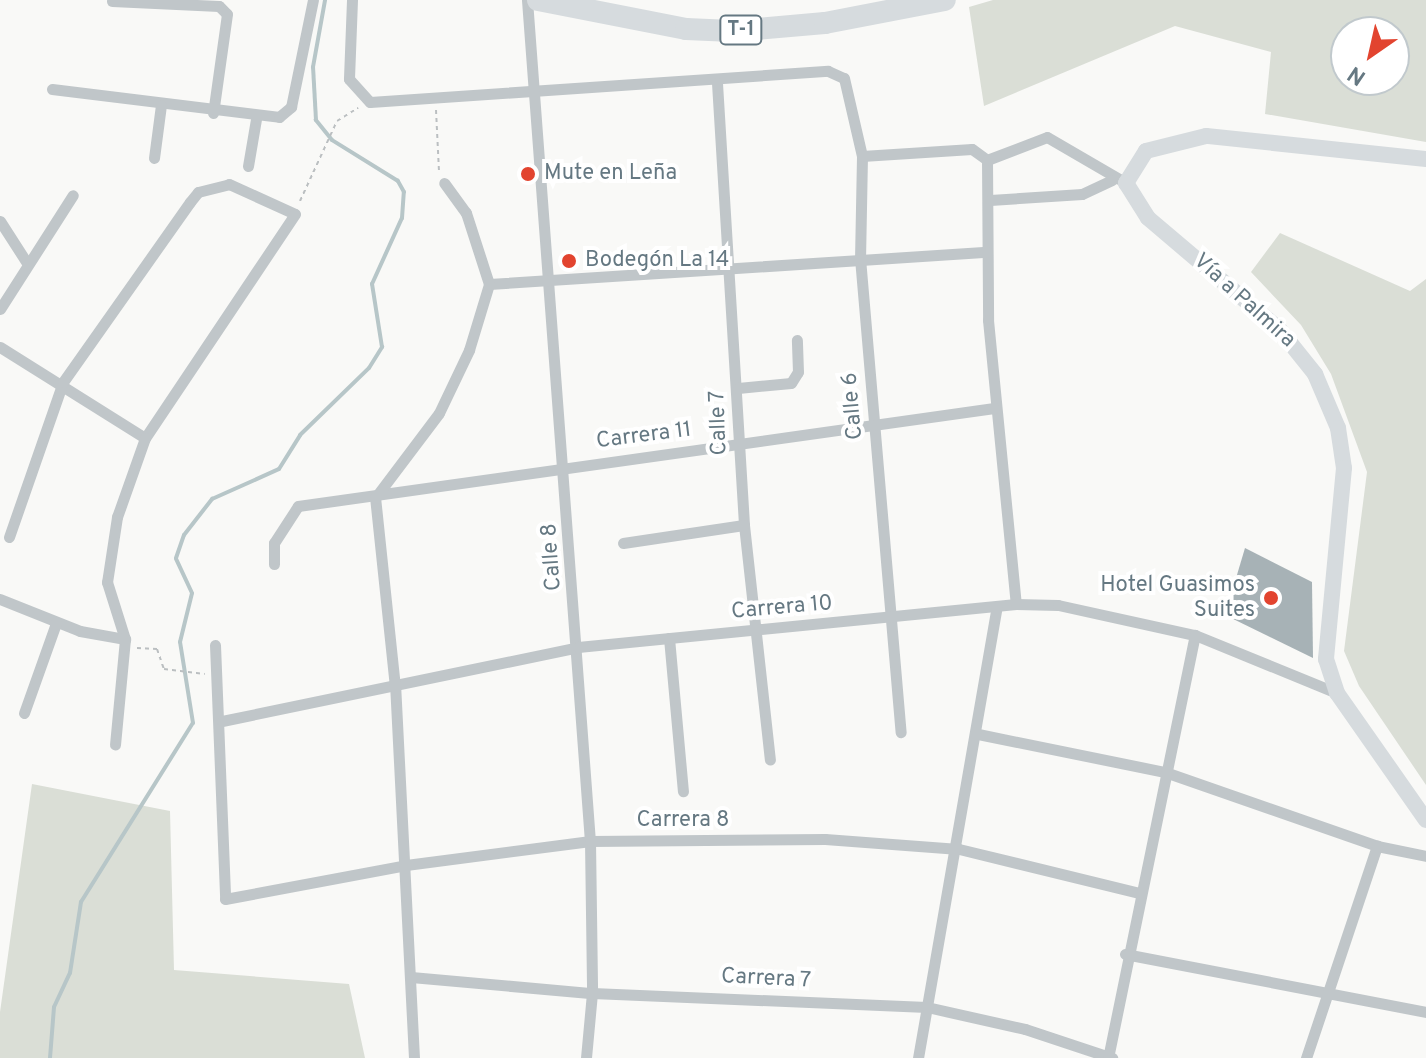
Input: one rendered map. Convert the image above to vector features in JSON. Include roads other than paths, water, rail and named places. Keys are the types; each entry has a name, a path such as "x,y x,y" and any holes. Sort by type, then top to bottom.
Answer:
{"highway":[{"name":"T-1","path":"538,0 635,21 732,31 825,23 945,0"}],"street":[{"path":"52,89 256,119 279,117 291,107 313,0"},
{"path":"352,0 349,79 370,102 717,83"},
{"name":"Calle 8","path":"527,0 566,465 590,841 592,993 586,1058"},
{"path":"112,1 219,6 227,14 213,113"},
{"name":"Calle 6","path":"717,83 828,71 844,78 862,156 860,258 901,732"},
{"name":"Calle 7","path":"717,83 744,525 770,760"},
{"path":"154,158 161,105"},
{"path":"248,166 256,119"},
{"path":"990,200 1082,194 1119,182 1146,151 1206,136 1426,159"},
{"path":"987,160 1047,137 1086,154 1119,182"},
{"path":"862,156 972,149 987,160 990,200 987,252 994,408 1016,604"},
{"name":"Vía a Palmira","path":"1119,182 1148,218 1279,329 1315,374 1330,407 1344,468 1323,638 1337,693 1426,820"},
{"path":"414,1058 395,687 375,498 439,413 469,350 489,284 471,224 444,183"},
{"path":"9,537 63,382 198,192 229,184 295,214 145,438 117,517 107,582 125,643 115,745"},
{"path":"0,309 73,195"},
{"path":"0,221 27,263"},
{"path":"489,284 549,277 730,270 860,258 987,252"},
{"path":"738,388 791,383 798,372 797,340"},
{"path":"0,347 63,382 145,438"},
{"name":"Carrera 11","path":"274,564 274,543 298,506 375,498 566,465 875,427 994,408"},
{"path":"623,543 744,525"},
{"path":"0,599 56,623 125,643"},
{"name":"Carrera 10","path":"222,721 578,647 1016,604 1058,605 1195,635 1337,693"},
{"path":"918,1058 959,849 997,607"},
{"path":"24,713 56,623"},
{"path":"1109,1057 1125,954 1195,635"},
{"path":"669,638 683,791"},
{"path":"215,645 222,721"},
{"name":"Carrera 8","path":"222,721 225,899 406,865 590,841 825,839 959,849 1139,893"},
{"path":"978,734 1165,772 1377,846 1426,856"},
{"path":"1306,1058 1377,846"},
{"path":"1125,954 1426,1012"},
{"name":"Carrera 7","path":"411,977 592,993 927,1007 1109,1057"}],"waterway":[{"path":"50,1058 54,1007 70,973 81,902 193,723 180,642 192,593 176,558 184,535 212,499 279,469 300,435 369,368 382,347 372,284 402,218 404,192 398,181 332,140 316,120 313,67 325,0"}],"place":[{"name":"Mute en Leña","path":"528,174"},
{"name":"Bodegón La 14","path":"569,261"},
{"name":"Hotel Guasimos Suites","path":"1271,598"}]}
